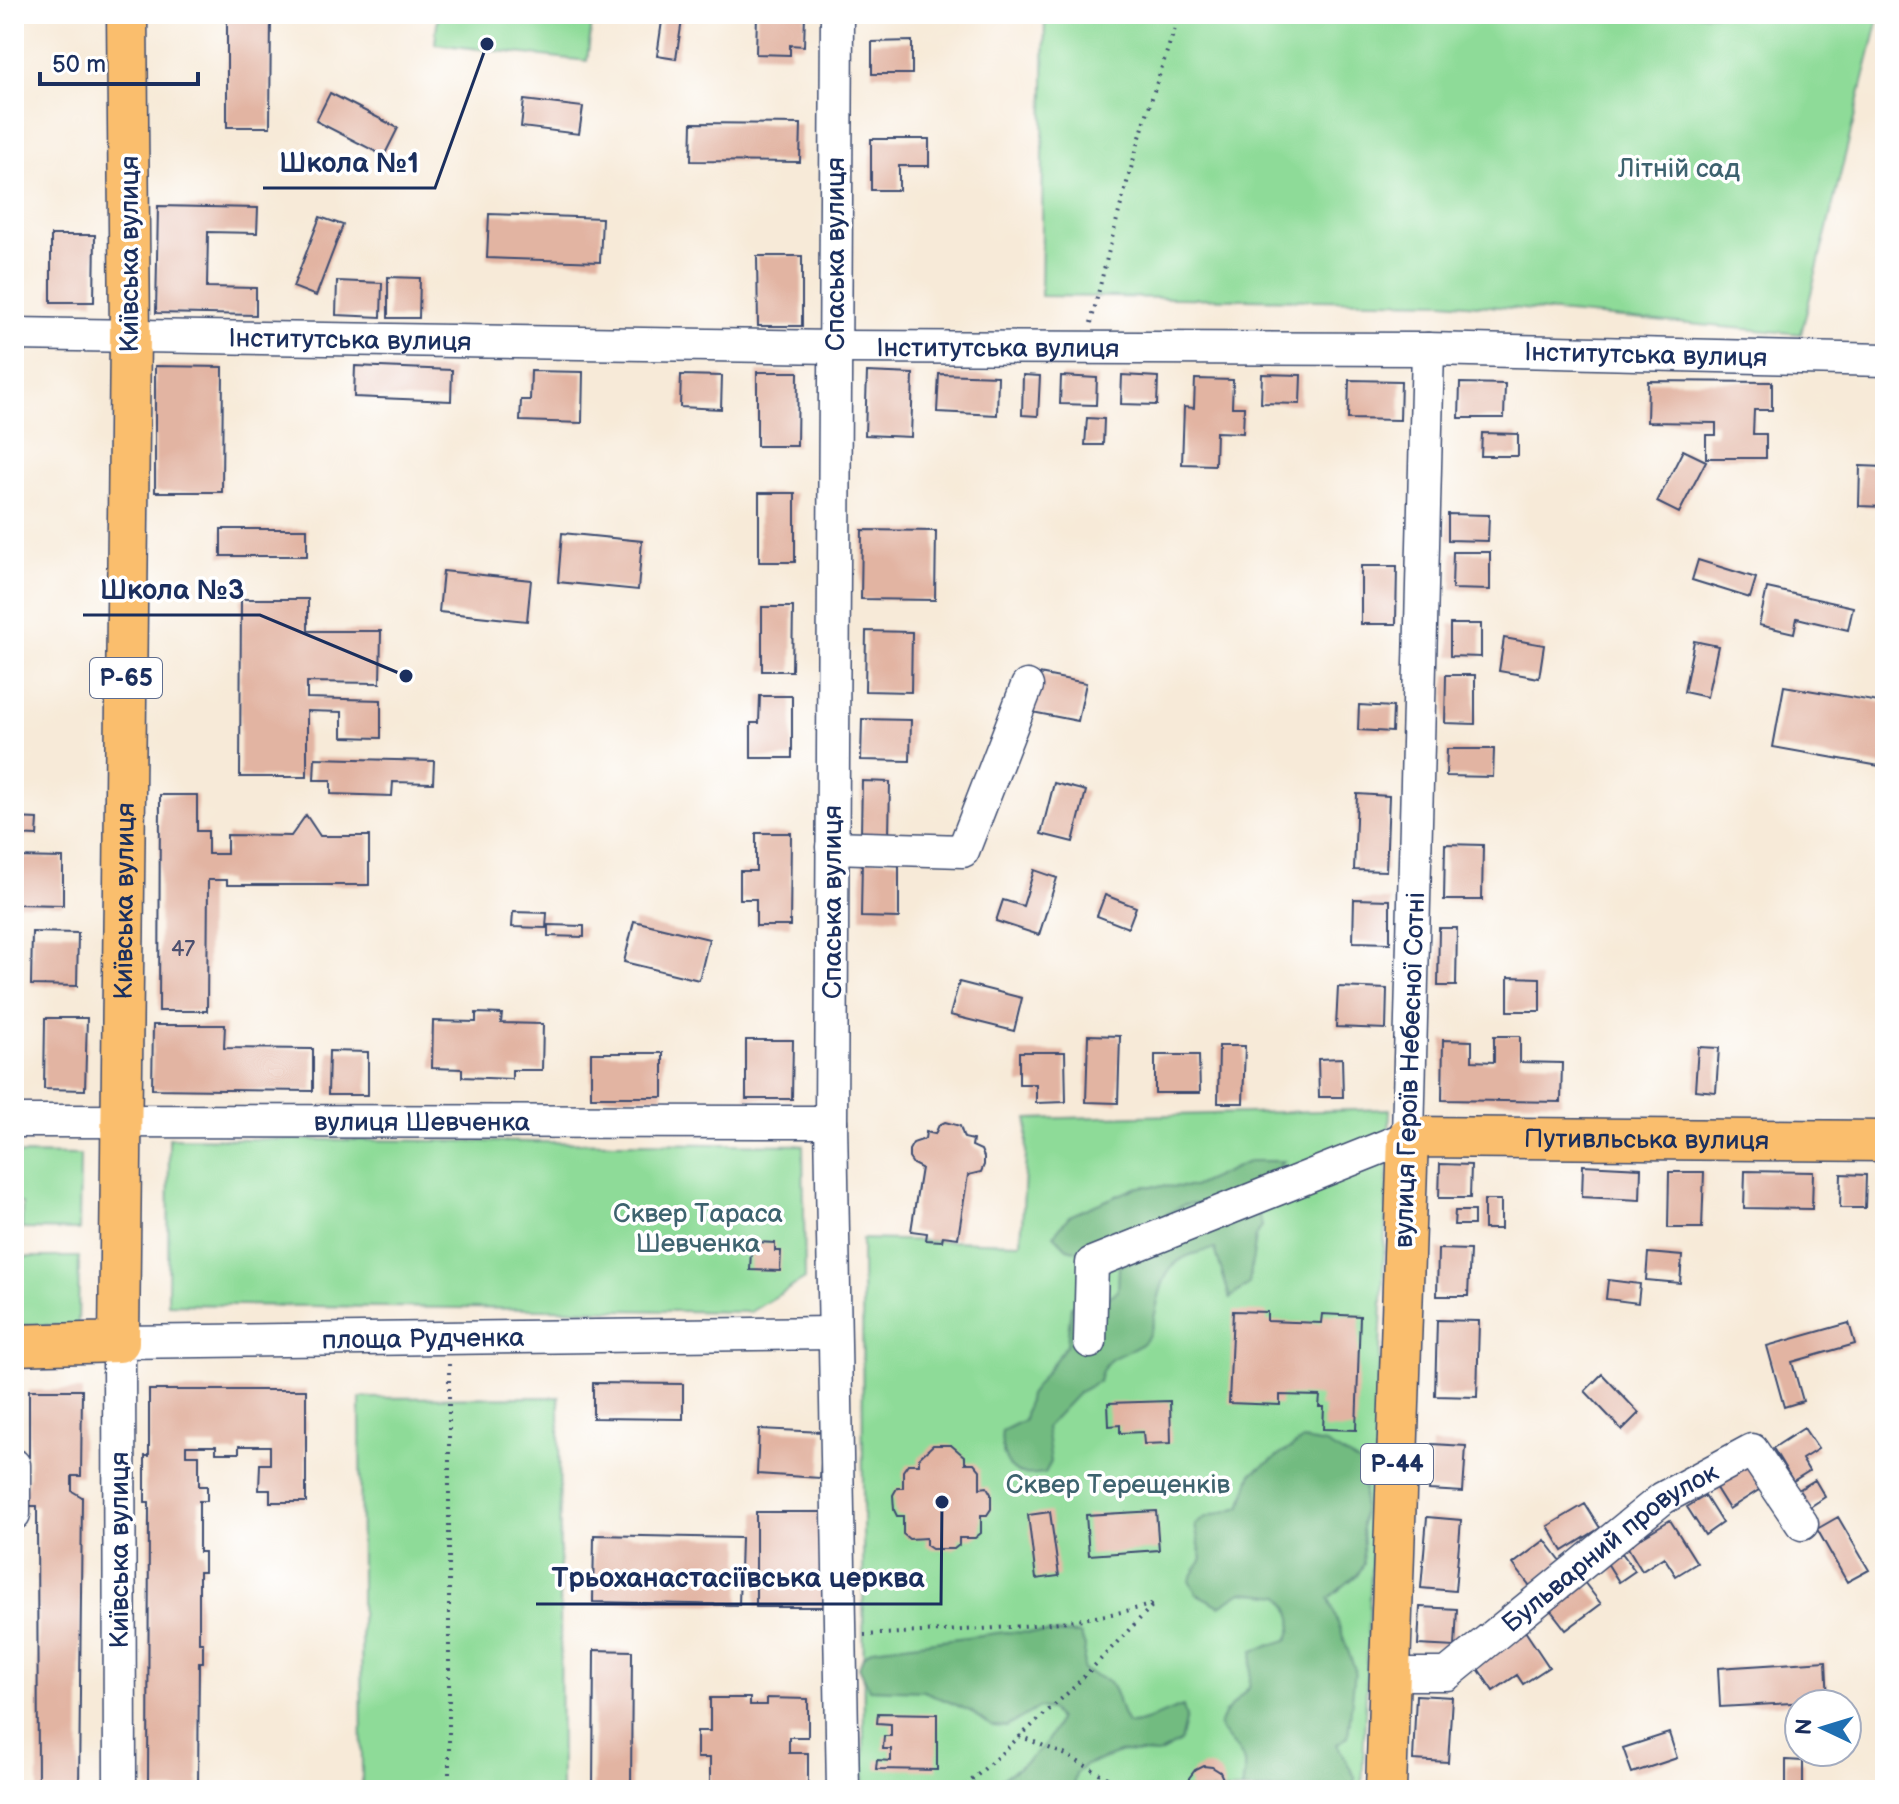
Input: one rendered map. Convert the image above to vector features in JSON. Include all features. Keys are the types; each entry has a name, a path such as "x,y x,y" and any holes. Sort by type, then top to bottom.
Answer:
{"main road":[{"name":"Київська вулиця","path":"119,1342 130,335 127,14"},
{"name":"Путивльська вулиця","path":"1408,1137 1885,1141"},
{"name":"вулиця Героїв Небесної Сотні","path":"1386,1790 1408,1137"},
{"name":"площа Рудченка","path":"14,1345 119,1342"}],"street":[{"name":"Спаська вулиця","path":"837,14 831,1122 843,1790"},
{"name":"Інститутська вулиця","path":"14,334 835,347 1428,349 1885,360"},
{"name":"вулиця Героїв Небесної Сотні","path":"1408,1137 1428,349"},
{"path":"832,847 963,851 1027,686"},
{"name":"вулиця Шевченка","path":"14,1121 831,1122"},
{"path":"1090,1342 1092,1263 1408,1137"},
{"name":"площа Рудченка","path":"119,1342 833,1333"},
{"name":"Київська вулиця","path":"119,1342 120,1790"},
{"name":"Бульварний провулок","path":"1390,1674 1447,1674 1663,1498 1752,1450 1802,1524"},
{"path":"14,1465 14,1514"}],"path":[{"path":"1084,348 1152,92 1180,14"},
{"path":"449,1337 449,1790"},
{"path":"840,1637 1021,1626 1111,1616 1154,1604 1071,1690 961,1790"},
{"path":"1019,1736 1064,1754 1130,1790"}],"green space":[{"path":"438,14 593,14 587,61 435,44"},
{"name":"Літній сад","path":"1045,14 1880,14 1801,334 1444,302 1041,296"},
{"name":"Сквер Терещенків","path":"1390,1109 1362,1790 864,1790 862,1239 1021,1243 1028,1119"},
{"name":"Сквер Тараса Шевченка","path":"169,1138 803,1145 805,1279 750,1312 168,1304"},
{"path":"14,1154 80,1155 79,1230 22,1229 22,1203 14,1203"},
{"path":"1250,1161 1284,1161 1268,1180 1206,1202 1183,1205 1127,1237 1102,1238 1079,1251 1067,1248 1054,1235 1069,1216 1135,1188 1193,1187"},
{"path":"1258,1212 1262,1226 1256,1236 1249,1284 1230,1298 1215,1249 1187,1256 1178,1262 1166,1277 1147,1338 1106,1364 1099,1381 1079,1392 1046,1427 1051,1462 1045,1473 1024,1474 1013,1470 1004,1454 1002,1431 1024,1420 1029,1395 1067,1344 1071,1306 1108,1297 1118,1291 1119,1266"},
{"path":"22,1257 79,1257 78,1326 14,1325 14,1281 21,1281"},
{"path":"559,1397 561,1790 362,1790 360,1398"},
{"path":"1303,1440 1326,1444 1359,1463 1365,1475 1362,1526 1364,1564 1358,1574 1329,1598 1355,1670 1348,1737 1337,1744 1355,1777 1354,1790 1242,1790 1244,1763 1219,1725 1224,1714 1249,1687 1253,1651 1287,1640 1292,1618 1281,1596 1242,1592 1220,1606 1197,1594 1189,1581 1202,1559 1195,1525 1206,1517 1241,1507 1252,1473"},
{"path":"1005,1632 1080,1634 1085,1646 1083,1670 1112,1686 1128,1724 1148,1720 1183,1706 1186,1717 1180,1742 1158,1754 1122,1752 1086,1765 1076,1773 1072,1790 980,1790 1015,1770 1045,1743 1058,1720 1051,1710 1038,1708 1006,1727 992,1726 970,1711 924,1691 869,1689 859,1667 863,1656 873,1649"}],"building":[{"path":"227,14 271,14 270,127 227,127"},
{"path":"663,14 683,14 676,59 657,56"},
{"path":"757,14 805,14 804,46 790,45 790,55 756,54"},
{"path":"912,41 912,74 872,74 872,42"},
{"path":"330,93 398,128 384,156 316,121"},
{"path":"524,100 583,107 579,134 521,127"},
{"path":"692,123 801,124 800,162 691,161"},
{"path":"871,139 929,139 929,166 899,166 899,190 871,190"},
{"path":"158,206 258,208 257,233 208,232 207,287 256,288 256,315 156,313"},
{"path":"489,214 602,218 600,262 487,258"},
{"path":"320,217 343,225 316,296 293,287"},
{"path":"51,235 95,235 94,302 51,302"},
{"path":"757,256 802,256 802,326 758,326"},
{"path":"388,277 420,278 419,318 388,318"},
{"path":"337,281 382,283 381,317 336,315"},
{"path":"155,366 223,367 222,492 155,492"},
{"path":"355,366 452,370 451,401 354,397"},
{"path":"531,371 583,372 582,423 520,421 521,400 530,400"},
{"path":"757,372 798,372 797,446 757,446"},
{"path":"867,372 913,374 911,437 865,435"},
{"path":"939,374 998,376 997,415 937,412"},
{"path":"1262,374 1301,375 1300,404 1261,403"},
{"path":"681,375 722,376 721,409 680,407"},
{"path":"1023,375 1040,376 1038,416 1022,415"},
{"path":"1122,375 1158,377 1157,405 1121,404"},
{"path":"1061,376 1097,378 1096,405 1060,404"},
{"path":"1195,379 1233,380 1232,407 1244,407 1243,433 1216,432 1215,465 1182,464 1184,407 1194,408"},
{"path":"1349,380 1401,381 1400,420 1348,419"},
{"path":"1648,381 1772,382 1772,410 1754,410 1753,434 1766,434 1766,458 1706,458 1706,435 1716,435 1716,423 1647,422"},
{"path":"1460,383 1505,384 1504,418 1459,418"},
{"path":"1087,418 1104,419 1103,445 1085,445"},
{"path":"1482,433 1518,434 1518,456 1481,456"},
{"path":"1683,450 1706,461 1679,513 1657,502"},
{"path":"1860,466 1885,467 1885,507 1859,506"},
{"path":"759,493 795,493 795,562 759,562"},
{"path":"1448,514 1489,515 1488,541 1448,540"},
{"path":"221,529 307,529 307,556 221,556"},
{"path":"862,530 936,531 935,600 861,599"},
{"path":"562,533 642,541 638,590 558,582"},
{"path":"1453,552 1490,552 1490,590 1452,589"},
{"path":"1698,560 1756,578 1750,598 1692,580"},
{"path":"1361,566 1397,566 1396,624 1361,624"},
{"path":"443,571 531,580 527,621 439,612"},
{"path":"1767,588 1853,607 1848,630 1797,618 1794,633 1759,625"},
{"path":"241,599 308,599 308,631 381,631 380,683 307,682 307,698 381,700 381,738 342,737 342,712 307,711 307,777 240,777"},
{"path":"762,607 793,607 792,671 762,671"},
{"path":"1450,624 1481,624 1481,657 1450,656"},
{"path":"866,631 912,632 911,692 865,691"},
{"path":"1504,638 1544,645 1539,678 1499,671"},
{"path":"1694,641 1718,646 1707,697 1684,692"},
{"path":"1039,674 1086,683 1078,721 1032,712"},
{"path":"1446,675 1475,675 1475,724 1445,723"},
{"path":"1784,686 1885,703 1885,767 1773,747"},
{"path":"760,696 792,696 792,758 751,758 751,723 759,723"},
{"path":"1359,705 1393,707 1392,732 1358,730"},
{"path":"862,719 911,720 910,761 861,760"},
{"path":"1447,749 1494,749 1493,777 1446,776"},
{"path":"315,758 434,761 433,783 393,782 392,796 331,794 331,780 314,780"},
{"path":"862,781 890,782 889,836 861,835"},
{"path":"1054,783 1086,791 1073,842 1041,834"},
{"path":"1357,794 1389,796 1386,871 1354,870"},
{"path":"160,795 197,795 197,831 208,831 208,854 227,854 227,835 291,836 306,815 320,836 369,836 369,885 227,885 227,880 208,880 207,1011 159,1011"},
{"path":"14,818 38,819 37,836 14,835"},
{"path":"756,833 791,833 790,926 756,926 756,899 740,899 740,871 756,871"},
{"path":"1445,844 1483,845 1482,900 1444,900"},
{"path":"14,857 63,858 63,905 14,904"},
{"path":"862,860 899,861 899,918 861,917"},
{"path":"1034,870 1057,878 1039,935 996,921 1003,900 1023,906"},
{"path":"1105,895 1136,907 1128,928 1097,916"},
{"path":"1354,899 1390,900 1390,943 1353,942"},
{"path":"513,912 547,913 546,928 512,927"},
{"path":"634,921 709,939 699,980 624,962"},
{"path":"548,925 584,926 584,937 548,936"},
{"path":"1439,928 1457,928 1456,986 1438,986"},
{"path":"32,932 78,933 77,986 31,985"},
{"path":"1508,977 1540,978 1540,1011 1508,1011"},
{"path":"959,982 1022,998 1014,1031 950,1015"},
{"path":"1338,987 1387,989 1386,1029 1336,1027"},
{"path":"476,1013 502,1014 501,1023 543,1024 542,1070 512,1070 512,1079 462,1077 462,1069 432,1068 433,1021 476,1022"},
{"path":"45,1018 87,1018 85,1090 44,1089"},
{"path":"153,1025 225,1025 224,1048 313,1049 313,1091 152,1089"},
{"path":"1088,1035 1120,1036 1118,1103 1086,1102"},
{"path":"1494,1036 1520,1036 1520,1062 1562,1063 1561,1102 1442,1100 1443,1040 1472,1041 1472,1061 1494,1062"},
{"path":"746,1040 793,1040 792,1099 746,1099"},
{"path":"1219,1046 1245,1046 1243,1103 1218,1103"},
{"path":"1698,1047 1719,1048 1716,1092 1695,1090"},
{"path":"329,1051 368,1052 368,1095 328,1095"},
{"path":"1019,1052 1065,1052 1066,1102 1036,1103 1036,1084 1019,1084"},
{"path":"591,1053 663,1053 663,1097 591,1097"},
{"path":"1155,1055 1199,1055 1200,1093 1155,1093"},
{"path":"1881,1056 1885,1056 1885,1083 1877,1082"},
{"path":"1342,1058 1343,1097 1319,1097 1318,1059"},
{"path":"945,1122 960,1126 964,1138 973,1140 972,1146 981,1150 984,1165 981,1172 968,1175 958,1238 943,1236 942,1241 926,1240 927,1233 911,1231 921,1168 909,1158 909,1150 913,1143 925,1139 926,1132 935,1134 939,1125"},
{"path":"1440,1164 1471,1165 1470,1198 1439,1198"},
{"path":"1583,1165 1641,1168 1640,1200 1582,1197"},
{"path":"1745,1171 1813,1172 1812,1209 1744,1208"},
{"path":"1669,1172 1704,1172 1702,1228 1668,1228"},
{"path":"1841,1174 1866,1175 1865,1208 1840,1208"},
{"path":"1484,1200 1501,1200 1501,1229 1484,1229"},
{"path":"1455,1211 1474,1211 1474,1225 1454,1225"},
{"path":"757,1242 775,1243 775,1251 781,1251 780,1271 750,1270 751,1250 756,1250"},
{"path":"1438,1249 1470,1250 1468,1296 1437,1296"},
{"path":"1648,1253 1682,1256 1680,1283 1646,1280"},
{"path":"1608,1280 1640,1284 1638,1303 1606,1299"},
{"path":"1233,1311 1267,1312 1267,1321 1321,1323 1322,1314 1360,1316 1356,1430 1323,1429 1324,1407 1319,1407 1320,1396 1280,1395 1280,1405 1229,1403"},
{"path":"1437,1320 1479,1321 1477,1397 1435,1396"},
{"path":"1849,1323 1855,1344 1792,1362 1803,1401 1784,1407 1767,1346"},
{"path":"1602,1374 1639,1413 1622,1430 1585,1391"},
{"path":"593,1383 683,1384 683,1419 593,1418"},
{"path":"29,1390 82,1390 81,1476 72,1476 72,1491 82,1497 79,1790 38,1790 37,1506 22,1506 29,1476"},
{"path":"149,1390 306,1390 306,1502 270,1502 270,1490 259,1490 260,1464 270,1464 270,1446 239,1446 239,1453 216,1453 216,1446 186,1446 186,1455 199,1455 199,1486 207,1486 207,1501 199,1501 199,1552 204,1552 204,1572 199,1572 199,1643 203,1643 203,1662 199,1662 198,1790 148,1790 149,1502 145,1502 145,1456 149,1456"},
{"path":"1170,1401 1171,1443 1144,1444 1143,1432 1120,1433 1120,1425 1109,1426 1108,1403"},
{"path":"1804,1428 1818,1449 1802,1459 1809,1471 1793,1481 1773,1448"},
{"path":"759,1429 823,1432 820,1478 757,1474"},
{"path":"1432,1444 1466,1446 1463,1492 1429,1490"},
{"path":"933,1445 951,1445 965,1457 965,1463 974,1463 980,1470 980,1488 987,1487 991,1494 991,1509 987,1515 981,1515 981,1533 975,1538 959,1538 959,1545 954,1549 932,1549 926,1545 926,1538 909,1539 903,1534 903,1516 897,1516 894,1510 893,1495 897,1488 903,1488 903,1471 908,1464 919,1464 919,1458"},
{"path":"1747,1464 1762,1488 1729,1509 1714,1485"},
{"path":"1815,1480 1825,1497 1807,1509 1795,1492"},
{"path":"1705,1496 1722,1523 1705,1535 1687,1507"},
{"path":"1585,1504 1600,1528 1563,1551 1548,1526"},
{"path":"1156,1511 1159,1550 1089,1555 1086,1515"},
{"path":"756,1512 825,1512 824,1607 756,1607"},
{"path":"1050,1512 1059,1576 1036,1579 1028,1515"},
{"path":"1427,1517 1461,1520 1455,1591 1421,1588"},
{"path":"1838,1517 1869,1570 1847,1582 1817,1529"},
{"path":"1670,1520 1697,1563 1676,1576 1664,1557 1642,1571 1627,1546"},
{"path":"594,1535 741,1538 739,1605 593,1602"},
{"path":"1545,1540 1561,1561 1530,1586 1513,1564"},
{"path":"1622,1553 1635,1571 1619,1582 1607,1563"},
{"path":"1584,1582 1601,1604 1566,1630 1549,1608"},
{"path":"1420,1607 1457,1609 1455,1647 1418,1645"},
{"path":"1525,1631 1549,1667 1523,1684 1517,1675 1493,1691 1475,1664"},
{"path":"594,1650 632,1651 631,1790 593,1790"},
{"path":"1826,1661 1827,1688 1783,1688 1783,1704 1720,1707 1718,1668"},
{"path":"1416,1695 1452,1697 1448,1762 1413,1760"},
{"path":"710,1698 750,1698 750,1705 767,1705 767,1698 808,1699 808,1737 789,1737 789,1753 808,1753 808,1790 766,1790 766,1786 750,1786 750,1790 710,1790 710,1758 697,1758 697,1731 710,1731"},
{"path":"878,1713 937,1714 937,1770 876,1769 877,1760 891,1761 891,1749 883,1749 884,1736 891,1736 891,1724 877,1723"},
{"path":"1669,1733 1677,1758 1632,1773 1623,1748"},
{"path":"1203,1766 1220,1772 1224,1790 1190,1790 1189,1778"},
{"path":"1786,1768 1803,1768 1803,1790 1786,1790"}],"place":[{"name":"Школа №1","path":"487,44"},
{"name":"Школа №3","path":"406,676"},
{"name":"Трьоханастасіївська церква","path":"942,1502"}]}
